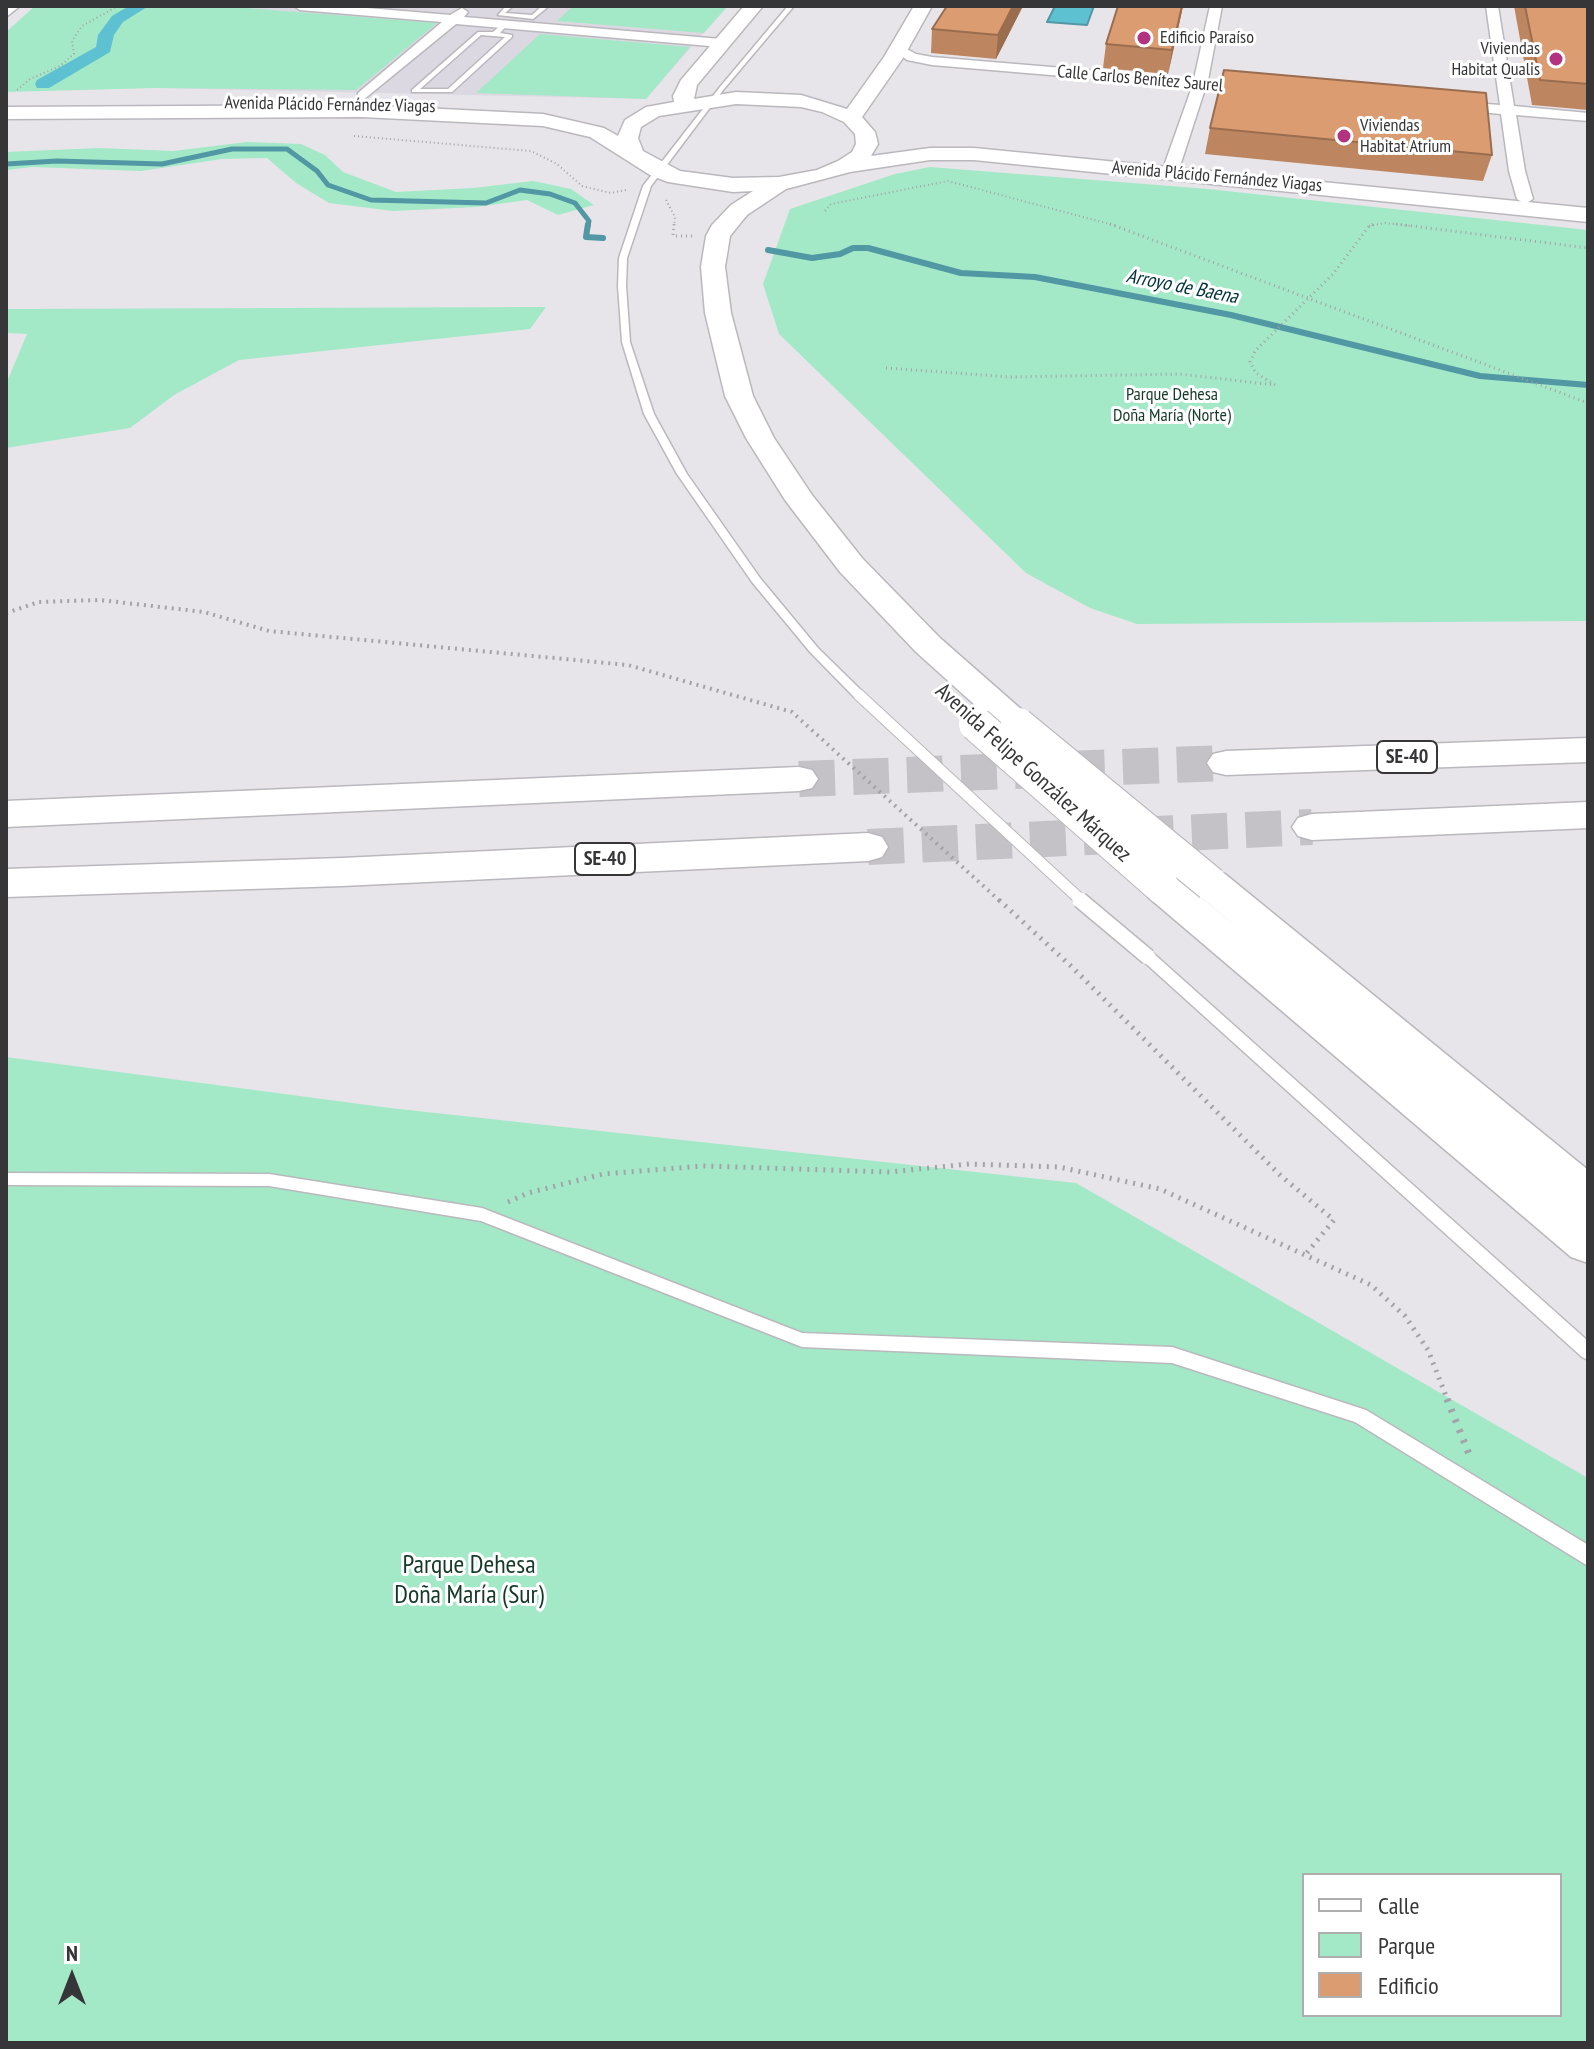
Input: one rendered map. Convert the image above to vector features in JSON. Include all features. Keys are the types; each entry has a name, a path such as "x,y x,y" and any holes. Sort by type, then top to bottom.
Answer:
{"highway":[{"name":"SE-40","path":"1226,763 1588,750"},
{"path":"6,814 799,779"},
{"path":"6,788 66,788 315,802"},
{"path":"1312,827 1588,815"},
{"name":"SE-40","path":"6,883 342,872 868,847"},
{"path":"6,914 342,872"}],"main road":[{"path":"685,105 683,96 688,84 754,6"},
{"path":"846,166 860,156 867,144 858,125 923,6"},
{"name":"Avenida Plácido Fernández Viagas","path":"12,97 98,101 347,103 608,112 653,111 712,100 769,98 829,108 858,125 905,141 1173,163 1588,205"},
{"name":"Avenida Plácido Fernández Viagas","path":"6,113 98,110 362,111 543,120 597,132 633,154 660,178"},
{"path":"633,154 628,138 632,124 653,111"},
{"name":"Avenida Plácido Fernández Viagas","path":"779,184 823,175 846,166 930,154 974,154 1588,215"},
{"path":"660,178 733,185 779,184"},
{"name":"Avenida Felipe González Márquez","path":"660,178 696,215 692,314 714,399 734,442 768,499 823,570 897,650 976,724 1162,887 1588,1243"},
{"name":"Avenida Felipe González Márquez","path":"779,184 739,210 718,236 713,267 718,313 739,396 760,438 800,500 851,565 928,645 1018,725 1588,1197"}],"street":[{"path":"6,13 14,6"},
{"path":"300,6 452,20 500,29 721,43"},
{"path":"363,96 470,6"},
{"path":"1173,163 1200,84 1216,6"},
{"path":"1492,6 1517,171 1525,199"},
{"name":"Calle Carlos Benítez Saurel","path":"899,49 912,57 932,61 1277,91"},
{"name":"Calle Carlos Benítez Saurel","path":"886,69 932,61"},
{"path":"1431,104 1588,117"}],"lane":[{"path":"510,6 500,14 533,17 546,6"},
{"path":"791,6 712,100 660,178 626,244 622,286 626,342 649,414 682,474 756,580 814,650 859,695 1074,895 1148,957 1588,1352"},
{"path":"500,29 510,36 450,91 414,91 480,33 500,29"},
{"path":"6,1179 269,1180 482,1215 802,1340 1172,1355 1360,1416 1588,1557"}],"path":[{"path":"12,97 30,79 60,66 74,54 72,41 82,26 118,6"},
{"path":"348,135 531,151 557,164 582,186 611,193 660,178"},
{"path":"825,211 831,204 948,181 1131,230 1588,403"},
{"path":"886,368 1010,377 1180,374 1270,386 1275,385 1273,381 1256,373 1250,362 1255,351 1333,274 1370,225 1385,223 1588,248"},
{"path":"482,1215 528,1193 603,1174 703,1166 890,1172 969,1164 1059,1167 1160,1189 1371,1285 1405,1316 1428,1350 1484,1492"}],"shaded area":[{"path":"223,6 727,6 646,99 155,88"}],"green space":[{"path":"35,6 221,6 437,23 356,90 155,88 6,92 6,32"},
{"path":"573,6 728,6 704,33 557,21"},
{"path":"540,34 690,47 646,99 476,93"},
{"path":"247,142 301,144 325,155 343,172 396,192 533,181 571,189 594,205 558,215 527,200 476,207 393,211 329,203 296,183 267,158 222,159 141,171 32,167 6,170 6,152 99,148 173,151"},
{"name":"Parque Dehesa Doña María (Norte)","path":"930,167 1208,189 1588,230 1588,621 1137,624 1090,608 1026,573 779,334 763,284 790,209 895,174"},
{"path":"546,307 530,329 239,360 174,395 130,428 6,448 6,384 27,334 6,333 6,309"},
{"name":"Parque Dehesa Doña María (Sur)","path":"6,1057 390,1108 1076,1183 1588,1478 1588,2043 6,2043"}],"water":[{"path":"1055,6 1094,6 1087,25 1047,22"}],"building":[{"path":"947,6 1013,6 998,35 932,29"},
{"name":"Edificio Paraíso","path":"1118,6 1182,6 1172,50 1106,44"},
{"name":"Viviendas Habitat Qualis","path":"1525,6 1588,6 1588,84 1540,80"},
{"path":"1224,70 1486,93 1492,155 1210,128"}],"waterway":[{"path":"43,84 104,49 106,35 117,19 139,7"},
{"path":"6,164 57,161 162,164 232,149 287,149 317,171 328,185 371,200 486,203 520,190 550,194 575,203 589,221 588,226"},
{"path":"588,224 586,237 603,238"},
{"name":"Arroyo de Baena","path":"768,250 812,258 840,254 853,248 868,248 961,273 1035,277 1231,315 1480,376 1588,385"}],"tunnel":[{"path":"799,779 1226,763"},
{"path":"868,847 1312,827"}],"place":[{"name":"Edificio Paraíso","path":"1144,38"},
{"name":"Viviendas Habitat Qualis","path":"1556,59"},
{"name":"Viviendas Habitat Atrium","path":"1344,136"}]}
